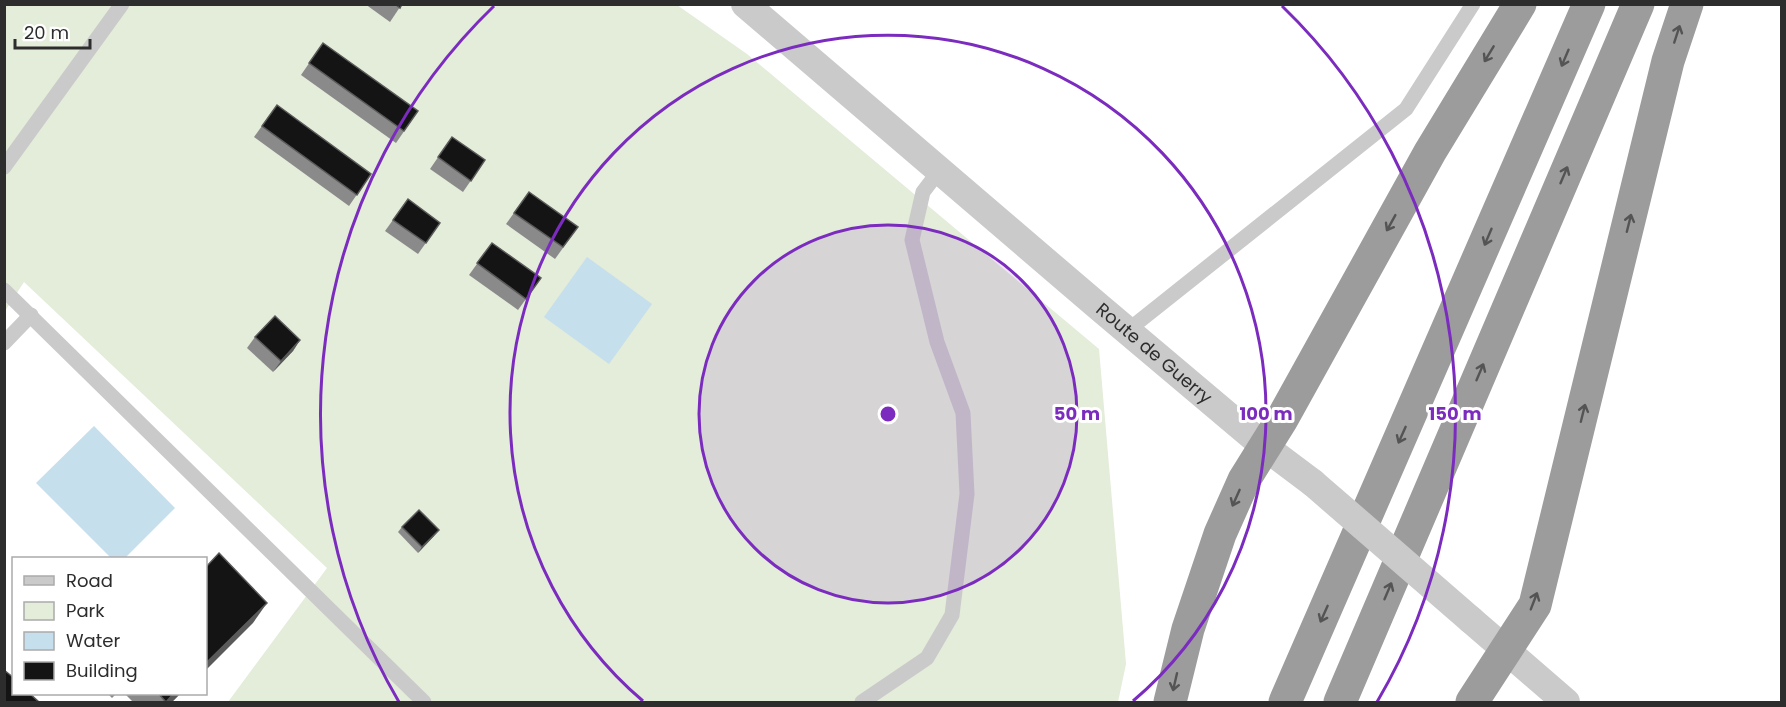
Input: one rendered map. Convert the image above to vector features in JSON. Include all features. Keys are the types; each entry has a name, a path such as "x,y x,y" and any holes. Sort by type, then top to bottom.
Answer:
{"highway":[{"path":"1170,702 1188,629 1220,534 1244,480 1265,447 1430,152 1520,4"},
{"path":"1286,702 1588,4"},
{"path":"1340,702 1638,4"},
{"path":"1473,702 1535,605 1668,61 1687,4"}],"street":[{"name":"Route de Guerry","path":"745,4 1127,331 1265,447 1312,483 1566,702"}],"lane":[{"path":"4,167 122,4"},
{"path":"1127,331 1406,110 1473,4"},
{"path":"862,702 927,658 952,615 967,494 963,413 937,342 912,240 923,192 939,171"},
{"path":"4,290 424,702"},
{"path":"4,343 31,315"}],"green space":[{"path":"5,5 677,5 747,54 1099,349 1126,664 1118,702 228,702 327,568 24,282 5,311"}],"water":[{"path":"587,257 652,304 609,364 544,317"},
{"path":"94,426 175,508 126,557 110,557 36,483"}],"building":[{"path":"323,43 418,111 404,131 309,63"},
{"path":"277,105 371,174 357,195 262,126"},
{"path":"452,137 485,160 471,181 438,157"},
{"path":"529,192 578,227 563,247 514,213"},
{"path":"408,199 440,223 426,243 393,220"},
{"path":"492,243 541,278 526,299 477,263"},
{"path":"275,316 300,340 281,361 255,337"},
{"path":"419,510 439,530 422,547 402,527"},
{"path":"219,553 267,603 207,662 207,566"},
{"path":"4,670 12,676 12,695 31,695 39,702 4,702"},
{"path":"160,695 172,695 166,702"}]}
